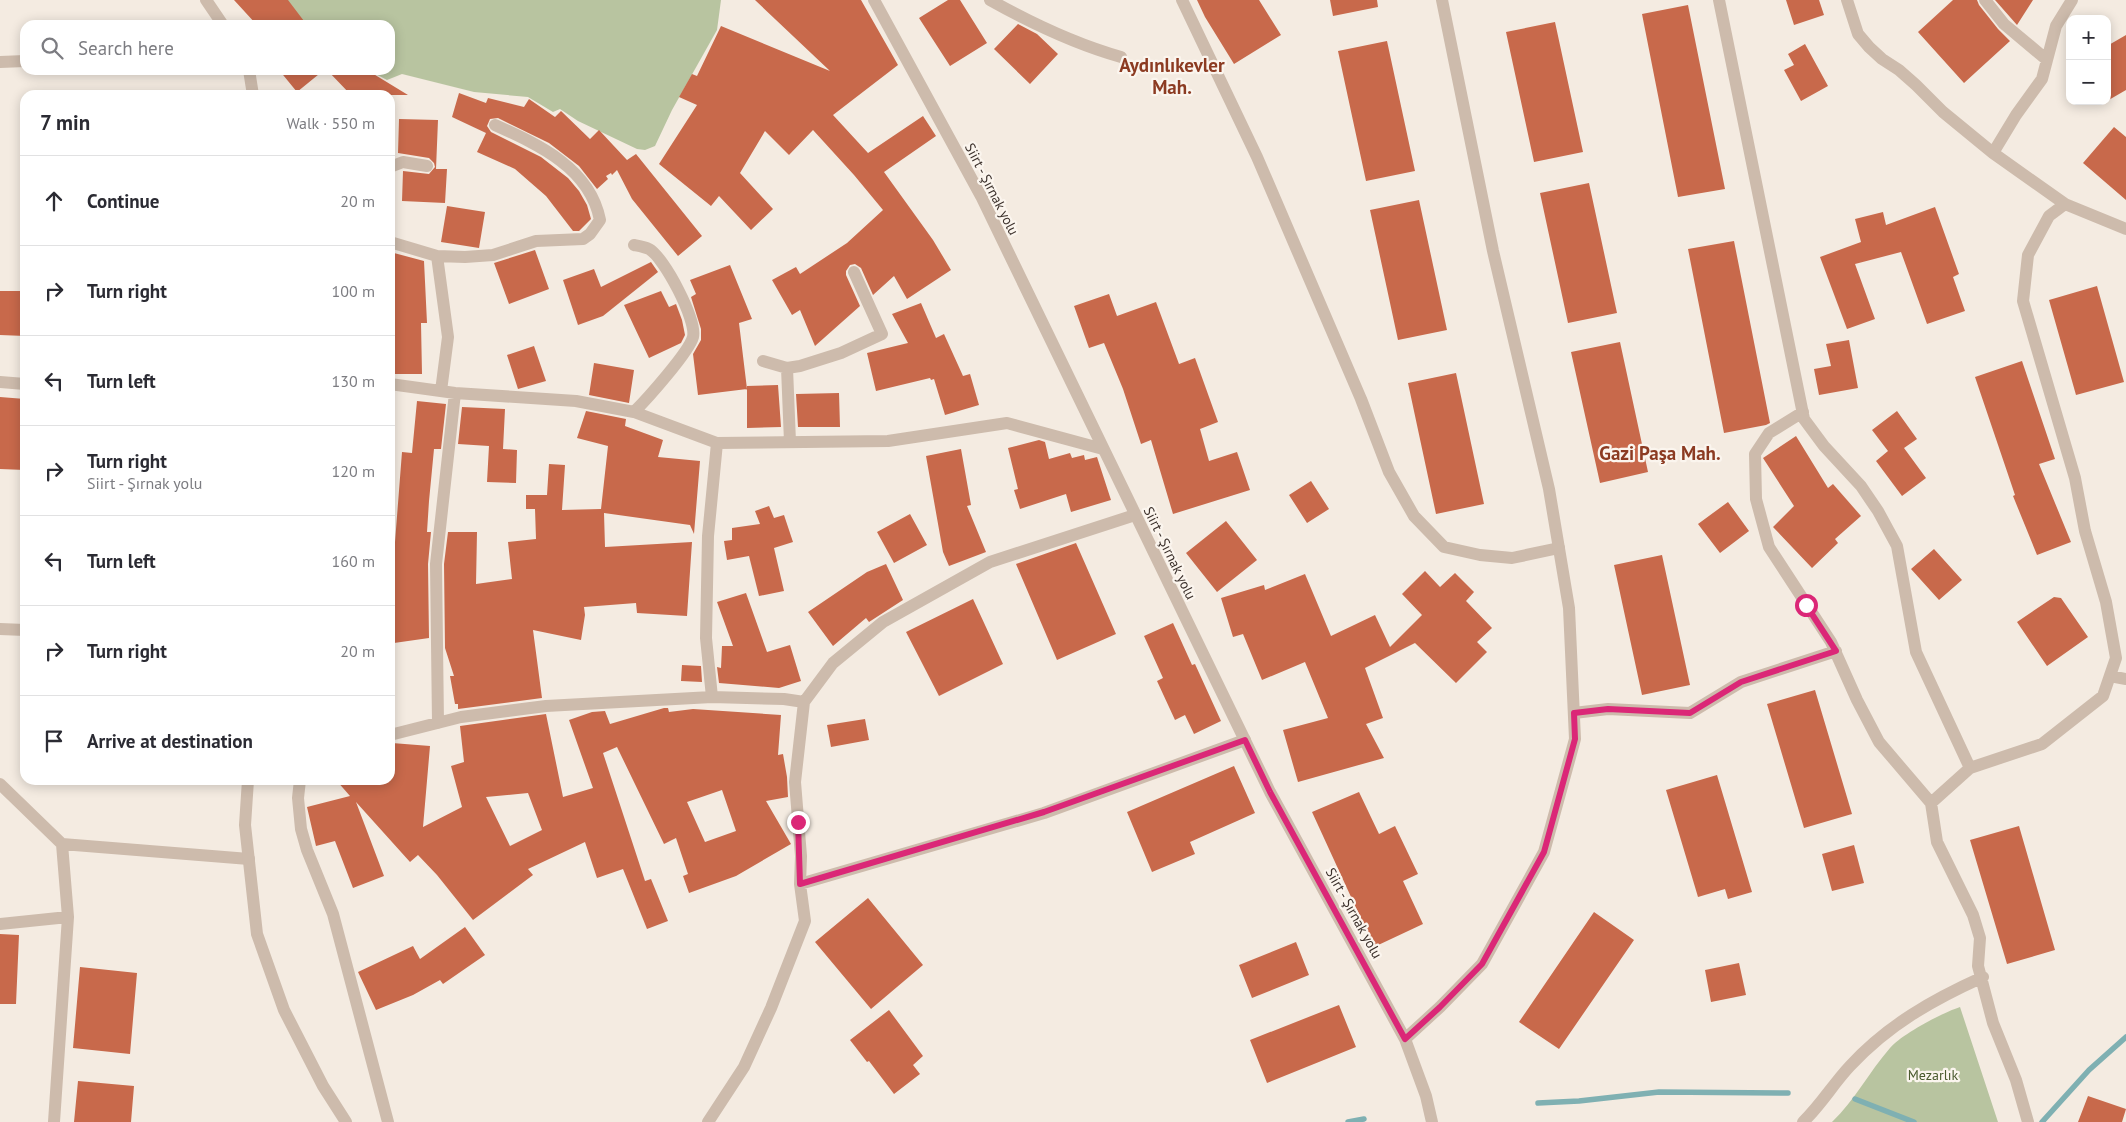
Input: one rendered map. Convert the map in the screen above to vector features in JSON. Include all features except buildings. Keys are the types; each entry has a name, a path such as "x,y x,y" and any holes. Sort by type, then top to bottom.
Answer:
{"street":[{"path":"206,0 220,20"},
{"name":"Siirt - Şırnak yolu","path":"874,0 981,196 1270,792 1405,1039 1426,1096 1432,1122"},
{"path":"990,0 1019,16 1095,49 1121,57"},
{"path":"1182,0 1257,157 1357,390 1389,472 1414,516 1444,547 1480,555 1512,558 1559,548"},
{"path":"1405,1039 1482,964 1544,852 1575,739 1569,608 1550,489 1493,251 1442,0"},
{"path":"1719,0 1804,419 1824,446 1861,486 1878,511 1897,546 1916,652 1970,768"},
{"path":"1846,0 1858,34 1869,48 1899,70 1943,112 1993,153 2066,204 2126,229"},
{"path":"1985,0 2004,24 2047,60"},
{"path":"1993,153 2016,115 2042,79 2056,26 2072,0"},
{"path":"0,62 20,61"},
{"path":"250,75 252,90"},
{"path":"395,243 438,256 465,257 493,255 536,242 583,239 590,234 600,220 597,206 578,177 563,162 544,148 495,125"},
{"path":"395,165 403,162 427,166"},
{"path":"1931,803 1970,768 2042,744 2103,696 2116,658 2106,602 2086,531 2075,478 2023,302 2028,255 2049,216 2066,204"},
{"path":"634,245 650,249 676,284 692,321 693,336 686,351 649,397 634,412"},
{"path":"438,256 448,337 441,391"},
{"path":"763,361 787,368 841,353 882,334 854,272"},
{"path":"787,368 790,442"},
{"path":"0,382 20,384"},
{"path":"395,385 455,393 576,401 634,412 717,443 888,441 1008,423 1103,449"},
{"path":"438,723 436,564 455,393"},
{"path":"1803,412 1769,433 1755,454 1756,499 1769,547 1836,651 1857,700 1879,742 1931,803 1937,842 1973,915 1980,938 1978,966 1983,977 1993,1023 2016,1080 2028,1122"},
{"path":"712,698 706,638 708,536 717,443"},
{"path":"708,1122 744,1067 778,991 805,921 800,884 801,856 795,782 804,702 833,663 883,622 990,562 1135,515"},
{"path":"0,629 20,630"},
{"path":"1574,713 1608,709 1690,713 1741,682 1836,651"},
{"path":"2110,676 2126,679"},
{"path":"395,734 461,717 546,706 712,698 784,699 804,702"},
{"path":"800,884 1044,812 1245,740"},
{"path":"0,784 62,844 249,859"},
{"path":"248,785 245,825 257,934 284,1010 323,1086 346,1122"},
{"path":"299,785 298,798 301,829 307,850 333,914 388,1122"},
{"path":"54,1122 68,917 62,844"},
{"path":"0,924 68,917"},
{"path":"1803,1122 1849,1066 1875,1041 1924,1005 1983,977"}],"green space":[{"path":"283,0 721,0 717,30 672,110 655,146 645,150 637,149 578,121 560,109 553,112 528,97 474,92 402,74 387,80 378,75 395,75 395,20 298,20"},
{"name":"Mezarlık","path":"1960,1007 1998,1122 1832,1122 1848,1105 1882,1057 1896,1042 1943,1014"}],"waterway":[{"path":"2042,1122 2089,1070 2126,1037"},
{"path":"1538,1103 1579,1101 1659,1092 1788,1093"},
{"path":"1855,1099 1914,1122"},
{"path":"1348,1122 1364,1119"}],"district":[{"name":"Aydınlıkevler Mah.","path":"1172,76"},
{"name":"Gazi Paşa Mah.","path":"1660,453"}],"route":[{"path":"798,822 801,856 800,884 1044,812 1245,740 1270,792 1405,1039 1482,964 1544,852 1575,739 1574,713 1608,709 1690,713 1741,682 1836,651 1806,605"}]}
